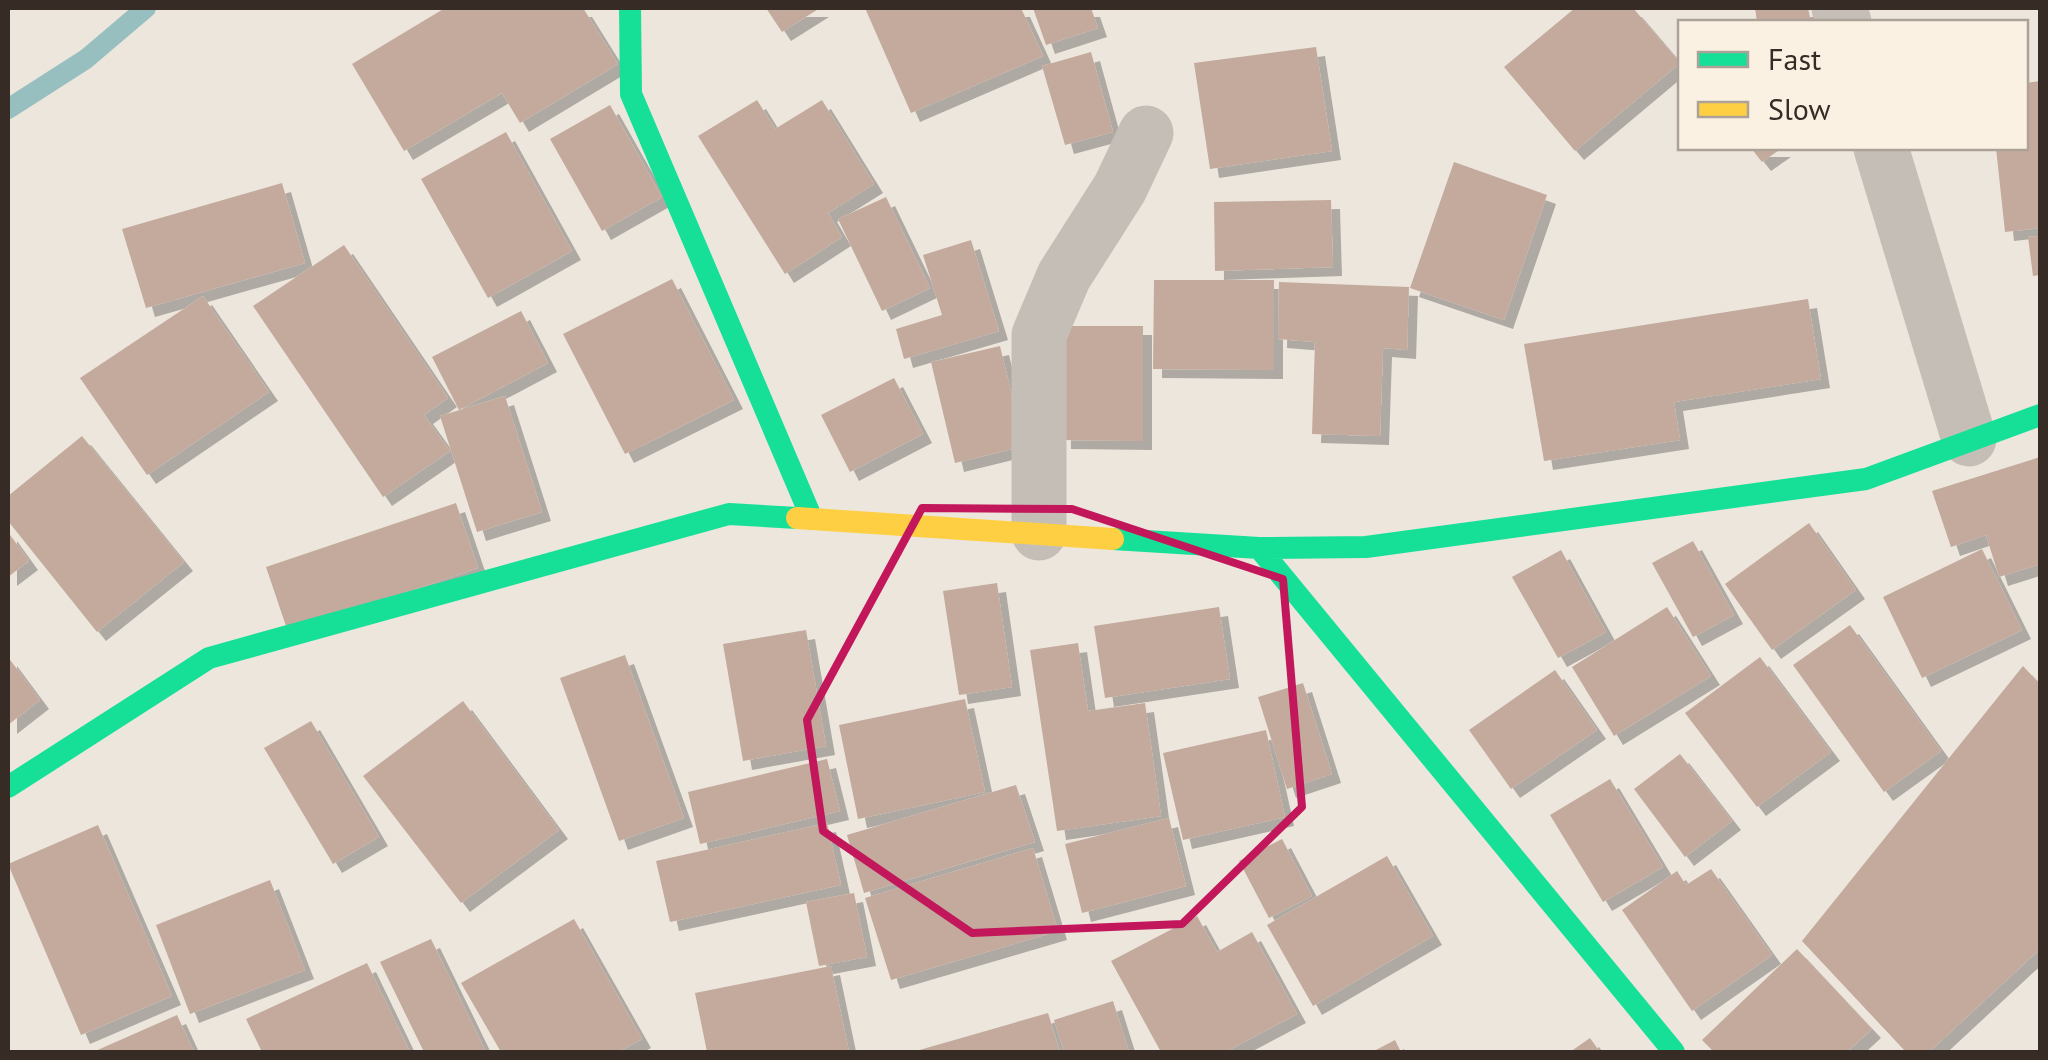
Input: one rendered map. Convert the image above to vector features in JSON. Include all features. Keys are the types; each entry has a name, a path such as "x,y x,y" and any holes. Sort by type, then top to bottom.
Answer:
{"street":[{"path":"630,8 631,94 812,519"},
{"path":"1039,533 1038,335 1064,276 1120,188 1146,132"},
{"path":"1882,150 1969,439"},
{"path":"8,788 209,658 730,514 1259,548 1366,547 1866,479 2040,415"},
{"path":"1259,548 1674,1052"}],"highlighted area":[{"path":"922,508 1072,509 1283,579 1302,807 1182,924 972,933 823,831 807,720"}],"building":[{"path":"445,8 583,8 618,64 520,123 502,93 404,151 352,64"},
{"path":"766,8 820,8 782,32"},
{"path":"865,8 1021,8 1043,56 911,113"},
{"path":"1033,8 1091,8 1098,28 1046,45"},
{"path":"1575,8 1633,8 1678,61 1678,65 1575,151 1504,67"},
{"path":"1755,8 1808,8 1811,20 1757,20"},
{"path":"1316,47 1332,151 1210,169 1194,63"},
{"path":"1091,52 1113,132 1065,145 1042,66"},
{"path":"2040,81 2040,228 2005,232 1996,150 2028,150 2028,83"},
{"path":"757,100 775,129 822,100 874,184 828,213 842,237 785,274 698,136"},
{"path":"610,105 662,197 602,231 550,139"},
{"path":"506,132 572,251 488,298 421,179"},
{"path":"1753,150 1779,150 1762,162"},
{"path":"1454,162 1547,195 1504,320 1410,288"},
{"path":"282,183 305,263 146,308 122,229"},
{"path":"886,197 930,288 882,311 838,219"},
{"path":"1331,200 1333,267 1215,271 1214,202"},
{"path":"2040,236 2040,275 2033,276 2028,237"},
{"path":"971,240 999,331 904,359 896,329 942,315 923,255"},
{"path":"344,245 448,398 424,415 450,451 383,497 253,306"},
{"path":"672,279 734,400 625,454 563,334"},
{"path":"1154,280 1274,280 1274,370 1153,369"},
{"path":"1279,282 1409,287 1407,350 1383,348 1380,436 1312,434 1315,342 1278,339"},
{"path":"203,296 269,392 147,475 80,378"},
{"path":"1808,299 1821,379 1674,402 1680,440 1544,461 1524,344"},
{"path":"521,311 548,363 459,410 432,357"},
{"path":"1061,326 1143,326 1143,441 1062,440"},
{"path":"1000,346 1024,446 955,463 931,362"},
{"path":"894,378 923,434 850,472 821,415"},
{"path":"505,396 542,512 477,532 440,416"},
{"path":"82,436 184,562 97,632 8,521 8,496"},
{"path":"2040,457 2040,564 1999,577 1986,535 1951,547 1932,491"},
{"path":"456,503 478,568 288,632 266,567"},
{"path":"1809,523 1856,590 1772,650 1725,584"},
{"path":"8,532 29,561 8,577"},
{"path":"1693,541 1734,615 1693,637 1652,563"},
{"path":"1982,549 2022,630 1922,678 1883,597"},
{"path":"1561,550 1606,632 1558,658 1512,577"},
{"path":"997,583 1012,687 959,695 943,591"},
{"path":"1219,607 1230,679 1105,698 1094,626"},
{"path":"1667,607 1711,676 1614,736 1572,667"},
{"path":"1850,625 1941,751 1884,792 1793,665"},
{"path":"806,630 826,746 743,761 723,644"},
{"path":"1078,643 1088,711 1145,703 1161,816 1057,831 1030,650"},
{"path":"625,655 684,818 619,841 560,678"},
{"path":"8,657 40,700 8,725"},
{"path":"1760,657 1831,752 1757,807 1685,713"},
{"path":"2023,666 2040,684 2040,949 1929,1052 1906,1052 1802,941"},
{"path":"1555,670 1597,730 1511,789 1469,730"},
{"path":"1303,683 1332,774 1287,789 1258,697"},
{"path":"965,699 985,792 858,819 839,725"},
{"path":"463,701 559,830 461,903 363,776"},
{"path":"311,721 379,837 333,864 264,748"},
{"path":"1266,730 1285,817 1183,840 1163,753"},
{"path":"1680,754 1732,821 1685,857 1634,789"},
{"path":"827,759 840,811 700,844 688,792"},
{"path":"1610,779 1663,867 1603,902 1550,815"},
{"path":"1016,785 1035,842 864,893 847,835"},
{"path":"1169,818 1186,886 1082,913 1065,844"},
{"path":"827,823 841,885 670,922 656,861"},
{"path":"98,825 172,996 81,1035 8,864"},
{"path":"1282,839 1312,896 1269,918 1239,861"},
{"path":"1033,848 1058,931 891,980 865,898"},
{"path":"1387,856 1433,936 1313,1006 1267,925"},
{"path":"1711,869 1772,955 1692,1011 1622,910 1677,871 1686,885"},
{"path":"270,880 305,970 190,1014 156,925"},
{"path":"854,893 867,957 819,966 806,902"},
{"path":"1197,916 1217,952 1252,932 1297,1014 1225,1052 1161,1052 1111,961"},
{"path":"574,919 642,1039 618,1052 501,1052 461,983"},
{"path":"431,939 486,1052 424,1052 380,962"},
{"path":"1797,949 1872,1029 1847,1052 1714,1052 1702,1040"},
{"path":"367,963 410,1052 262,1052 246,1019"},
{"path":"831,966 849,1052 707,1052 695,993"},
{"path":"1113,1001 1129,1052 1064,1052 1054,1020"},
{"path":"1048,1013 1060,1052 916,1052 916,1051"},
{"path":"177,1015 194,1052 93,1052"},
{"path":"1590,1038 1600,1052 1570,1052"},
{"path":"1395,1040 1401,1052 1372,1052"}],"waterway":[{"path":"8,109 86,59 146,8"}],"traffic: fast":[{"path":"630,8 631,94 812,519"},
{"path":"1113,539 1259,548 1366,547 1866,479 2040,415"},
{"path":"8,787 209,658 729,514 797,518"},
{"path":"1259,548 1674,1052"}],"traffic: slow":[{"path":"797,518 1113,539"}]}
